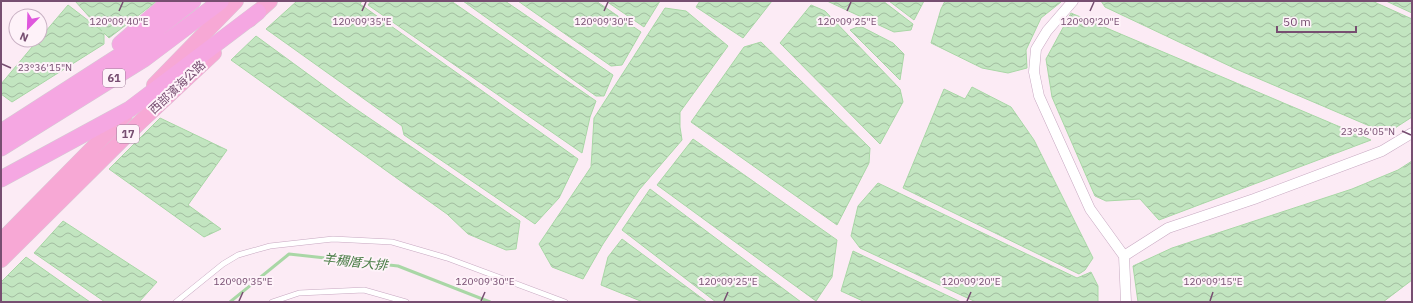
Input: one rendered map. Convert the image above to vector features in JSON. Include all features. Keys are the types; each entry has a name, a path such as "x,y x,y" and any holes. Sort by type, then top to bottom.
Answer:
{"highway":[{"path":"1,123 46,98 127,39 170,1"},
{"name":"61","path":"1,132 138,44 193,1"},
{"name":"61","path":"1,148 144,59 221,1"},
{"path":"1,179 130,109 256,6"}],"main road":[{"name":"西部濱海公路","path":"1,241 236,1"},
{"name":"西部濱海公路","path":"1,260 256,6 270,1"}],"street":[{"path":"1073,1 1047,31 1036,48 1034,72 1039,96 1090,209 1124,256 1126,302"},
{"path":"1124,256 1168,228 1254,200 1382,151 1412,133"}],"lane":[{"path":"176,302 223,264 238,256 270,246 333,239 392,242 447,258 564,302"},
{"path":"272,302 299,293 364,290 406,302"}],"water":[{"path":"75,1 157,1 109,38 104,33 104,44 12,102 1,94 1,84 31,48 48,48 48,29 68,5 102,31"},
{"path":"297,1 362,1 360,4 578,159 559,198 535,224 404,135 402,126 266,29"},
{"path":"371,1 451,1 596,101 590,117 582,153 368,5"},
{"path":"463,1 505,1 613,75 604,96 596,96"},
{"path":"518,1 596,1 641,32 622,65 611,66"},
{"path":"606,1 660,1 644,27"},
{"path":"700,1 772,1 743,38 696,7"},
{"path":"827,1 883,1 913,24 911,30 894,32"},
{"path":"889,1 924,1 914,20"},
{"path":"945,1 1061,2 1041,18 1026,50 1027,68 1008,73 982,68 931,43 941,9"},
{"path":"1101,1 1372,1 1412,19 1412,117 1395,128 1372,127 1236,69 1105,7"},
{"path":"1386,1 1412,1 1412,13"},
{"path":"811,5 825,11 900,89 903,102 880,144 780,43"},
{"path":"665,8 686,11 728,46 680,112 682,140 639,190 603,244 583,279 552,267 539,244 591,167 594,118"},
{"path":"1071,13 1371,140 1159,220 1140,199 1106,201 1095,196 1052,97 1046,59"},
{"path":"860,26 893,43 904,54 900,80 850,30"},
{"path":"256,36 353,107 520,221 516,249 506,250 468,234 447,214 231,60"},
{"path":"761,42 870,148 869,163 837,225 691,122 744,47"},
{"path":"972,87 1011,107 1034,140 1093,258 1085,270 1079,274 903,188 944,89 965,99"},
{"path":"160,118 227,150 188,205 221,229 204,237 109,169"},
{"path":"693,139 837,240 832,277 816,301 657,185"},
{"path":"1412,161 1412,280 1383,302 1138,302 1133,266 1172,248 1352,189 1398,170"},
{"path":"878,183 1077,278 1091,272 1098,286 1098,302 976,302 860,248 851,236 858,206"},
{"path":"650,189 801,302 716,302 622,230"},
{"path":"63,221 157,282 139,302 105,302 34,253"},
{"path":"622,239 707,302 643,302 601,285 608,257"},
{"path":"853,251 961,302 865,302 841,291"},
{"path":"26,257 90,302 1,302 1,282"}],"waterway":[{"name":"羊稠厝大排","path":"230,302 289,254 398,266 490,302"}]}
